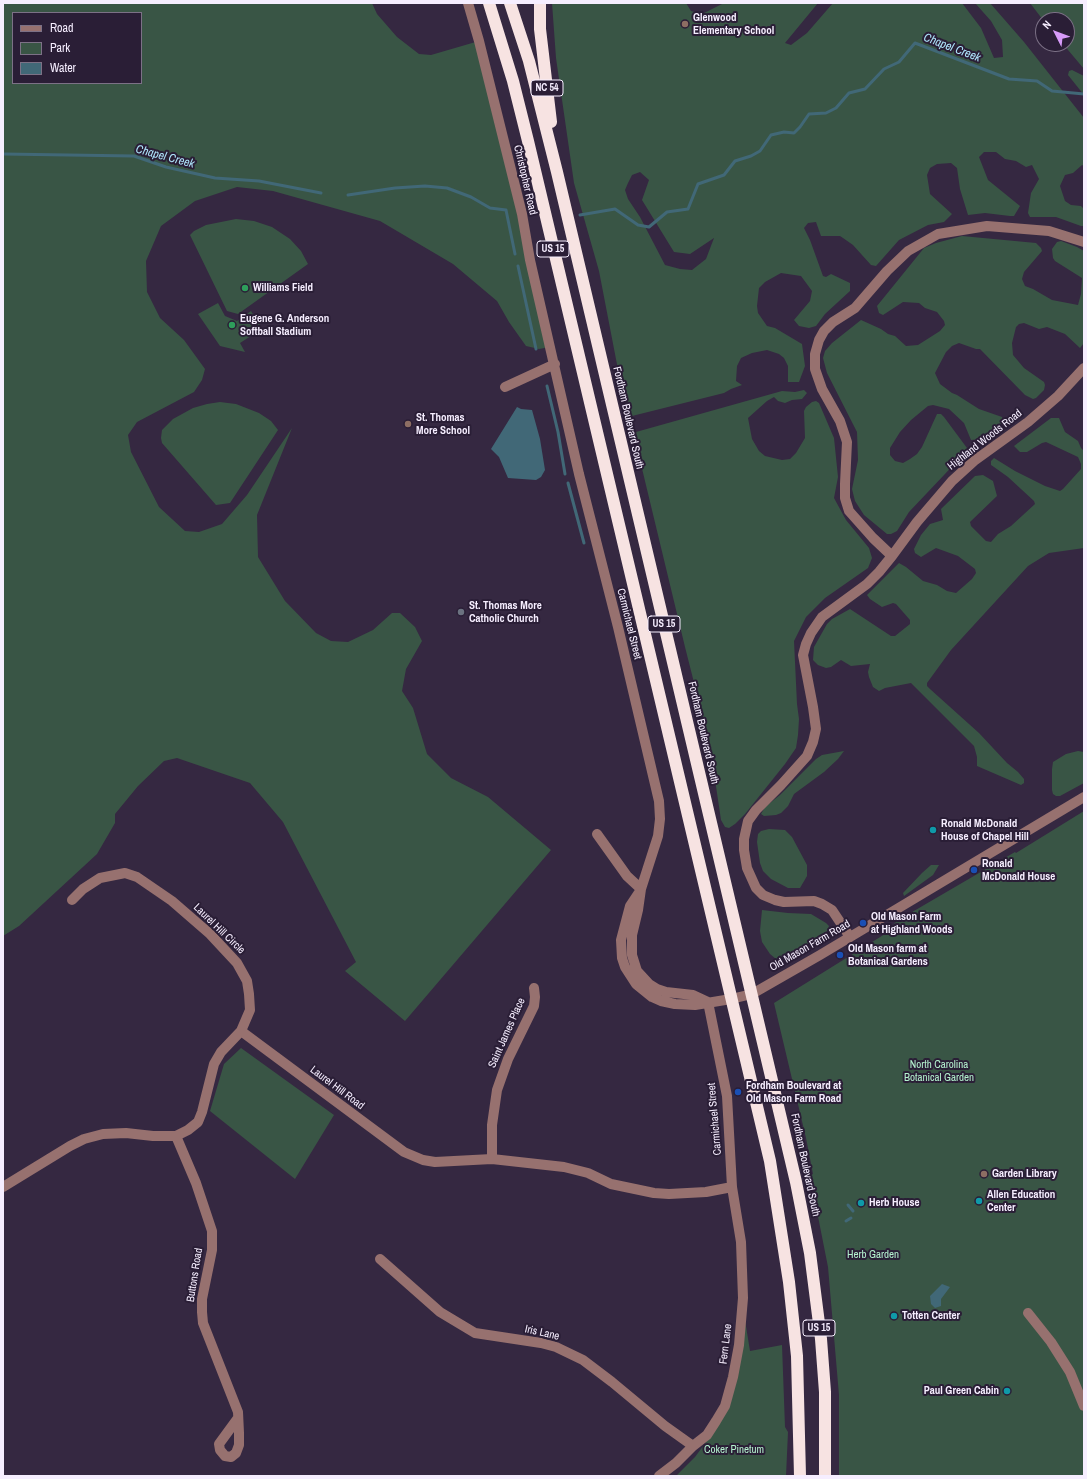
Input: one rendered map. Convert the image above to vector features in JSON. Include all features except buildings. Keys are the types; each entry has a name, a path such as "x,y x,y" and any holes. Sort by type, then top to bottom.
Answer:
{"highway":[{"name":"US 15","path":"489,3 528,141 770,1161 789,1282 797,1356 800,1476"},
{"name":"Fordham Boulevard South","path":"510,3 529,62 557,172 796,1182 810,1253 821,1339 824,1377 825,1476"},
{"name":"NC 54","path":"540,3 543,56 557,172"}],"street":[{"name":"Christopher Road","path":"468,3 479,41 520,207 530,260 555,364"},
{"path":"892,556 872,538 849,511 845,498 848,442 840,421 822,389 815,369 815,354 819,340 824,331 833,322 855,308 887,271 908,250 938,234 987,226 1049,231 1084,242"},
{"path":"505,387 555,364"},
{"name":"Carmichael Street","path":"555,364 579,474 618,626 659,801 660,819 658,836 641,889 631,945 632,955 637,971 649,984 657,989 666,992 693,995 708,1002 726,1096 732,1187"},
{"name":"Highland Woods Road","path":"850,937 832,910 822,904 814,901 784,902 775,900 763,894 756,888 747,868 744,850 744,839 748,821 756,810 807,756 813,742 816,729 814,707 803,655 806,644 811,633 822,617 867,584 879,572 917,522 952,481 974,461 1028,422 1052,401 1084,368"},
{"name":"Old Mason Farm Road","path":"708,1002 752,994 1084,797"},
{"path":"597,834 627,876 641,889"},
{"name":"Laurel Hill Circle","path":"72,900 83,889 100,878 125,873 137,877 172,901 210,934 237,963 247,981 250,1010 241,1031"},
{"name":"Saint James Place","path":"492,1159 492,1125 497,1090 508,1059 534,1006 534,988"},
{"path":"3,1187 84,1139 103,1134 118,1133 176,1136 188,1130 198,1122 202,1112 214,1064 221,1052 241,1031"},
{"name":"Laurel Hill Road","path":"241,1031 404,1152 413,1157 435,1162 492,1159 564,1167 588,1173 611,1184 654,1193 669,1194 698,1192 732,1187"},
{"name":"Buttons Road","path":"176,1136 196,1182 212,1231 212,1250 202,1300 202,1312 204,1323 238,1412 238,1418"},
{"name":"Fern Lane","path":"659,1476 707,1435 725,1406 733,1378 739,1345 743,1298 743,1270 741,1242 732,1187"},
{"name":"Iris Lane","path":"380,1259 440,1312 475,1333 541,1343 556,1347 583,1360 665,1426 693,1446"},
{"path":"1028,1313 1051,1342 1070,1372 1081,1395 1084,1406"}],"green space":[{"path":"3,3 372,3 377,14 397,37 419,54 431,55 479,41 550,347 539,349 526,346 509,322 497,301 453,264 380,221 273,191 237,187 195,201 161,226 146,261 147,292 160,318 184,340 205,369 202,380 194,392 137,422 128,435 131,452 159,507 185,531 199,532 222,524 247,495 292,428 257,515 258,557 285,601 316,633 331,641 348,642 373,630 392,613 400,613 415,627 422,641 406,669 402,691 413,708 427,754 451,778 488,797 551,850 405,1021 345,971 356,962 283,822 250,783 177,758 164,761 138,786 115,814 115,823 97,854 19,926 3,936"},
{"path":"552,3 686,3 691,11 702,14 724,3 818,3 785,43 791,45 807,33 833,3 962,3 981,28 994,58 1003,57 1002,40 991,21 975,3 990,3 1024,42 1084,118 1084,166 1082,165 1073,173 1065,175 1060,186 1065,201 1071,205 1081,206 1084,209 1084,226 1056,217 1030,217 1028,213 1031,193 1039,179 1032,165 1026,167 1016,161 1005,159 996,152 984,152 979,157 988,180 1020,206 1014,216 1010,216 985,213 968,215 960,189 957,168 951,163 937,164 930,168 927,175 930,194 952,214 944,222 928,225 899,240 876,266 871,265 853,245 840,236 821,236 816,222 808,223 804,228 823,276 826,277 831,274 850,283 850,291 825,314 816,326 809,328 799,326 794,320 810,301 812,291 801,276 781,273 765,282 759,288 757,306 758,313 767,326 775,328 802,344 805,366 799,382 788,382 788,366 784,358 779,354 767,350 752,353 741,358 737,366 736,381 742,385 724,393 632,416 626,411 599,271 574,183 556,58","holes":["640,172 649,180 642,200 674,252 690,254 714,238 706,259 692,270 680,269 665,265 640,217 628,199 625,190 632,175"]},
{"path":"1030,3 1084,3 1084,69 1070,52 1075,52 1075,12 1037,12"},
{"path":"1072,70 1084,76 1084,95 1068,75 1069,71"},
{"name":"Williams Field","path":"236,219 254,221 272,227 290,239 301,251 308,264 238,314 227,311 190,235 194,231 206,225"},
{"path":"962,236 1036,243 1042,251 1024,272 1022,279 1025,286 1052,300 1078,305 1081,294 1082,278 1055,261 1053,258 1052,249 1057,242 1061,241 1084,251 1084,343 1080,348 1065,334 1047,327 1039,329 1024,323 1019,324 1016,327 1012,343 1013,355 1024,368 1044,382 1045,385 1044,390 1033,399 1025,395 980,349 959,343 952,346 946,352 935,373 940,384 979,409 1002,417 1003,422 990,438 971,440 964,423 949,409 933,405 928,406 911,420 900,432 890,448 890,455 895,461 903,463 917,454 922,447 937,414 941,414 944,417 967,448 962,456 909,512 897,531 887,534 864,515 855,501 852,489 858,460 857,432 827,373 823,358 825,351 832,343 861,320 895,336 906,346 918,345 940,331 945,325 944,321 937,312 925,308 919,303 903,302 883,315 879,313 877,306 924,248"},
{"name":"Eugene G. Anderson Softball Stadium","path":"218,303 225,316 237,321 251,311 262,329 240,343 245,352 220,346 198,314"},
{"path":"804,390 807,393 802,399 792,400 785,403 778,401 774,397 767,401 748,418 752,439 759,451 765,456 782,460 790,459 796,453 805,438 804,411 806,407 812,402 816,401 819,403 834,438 838,477 834,498 846,520 869,548 872,558 868,568 825,598 806,617 794,641 799,719 796,748 745,814 729,828 725,827 721,820 710,746 638,452 636,432 782,391 795,392"},
{"path":"220,402 236,404 259,413 271,421 278,430 230,503 216,505 162,443 161,438 162,430 173,419 193,408"},
{"path":"1051,418 1059,418 1065,432 1078,441 1084,451 1084,548 1049,553 1028,566 951,650 927,683 927,686 930,689 979,733 1007,763 1018,772 1024,779 1024,783 1021,785 977,766 977,757 974,746 911,683 885,688 879,691 873,687 869,677 868,672 870,664 851,666 841,660 831,667 826,668 818,665 813,660 814,647 827,624 832,619 850,609 891,636 895,636 910,624 910,620 896,604 893,603 882,607 870,599 867,595 899,563 923,581 956,593 972,579 976,573 975,569 958,556 936,548 921,557 915,553 914,549 921,535 930,524 943,520 941,509 975,476 983,475 993,481 997,496 970,522 971,526 986,541 991,542 998,534 1011,526 1035,504 1034,501 1008,477 991,465 991,461 994,458 1015,471 1045,486 1060,491 1063,489 1081,469 1081,464 1078,457 1046,442 1027,452 1020,452 1014,446"},
{"path":"844,751 824,772 794,794 788,806 781,813 764,816 761,814 765,807 780,795 816,759 822,755"},
{"path":"1078,751 1084,752 1084,783 1060,796 1056,796 1053,794 1052,790 1053,762 1066,754"},
{"name":"North Carolina Botanical Garden","path":"1084,811 1084,1476 839,1476 839,1395 828,1267 810,1176 813,1174 806,1138 774,1003 893,929 893,925 896,922 907,915 1015,852 1016,853"},
{"path":"769,829 785,830 792,837 807,865 807,876 800,888 788,888 771,879 763,871 760,863 757,842 758,834 761,831"},
{"path":"931,865 939,865 933,875 904,896 903,893"},
{"path":"762,910 811,914 829,926 827,931 818,938 797,951 776,959 770,954 762,942 760,931"},
{"path":"241,1048 334,1115 295,1179 210,1111 224,1064"},
{"name":"Coker Pinetum","path":"744,1314 750,1351 782,1345 785,1427 788,1432 786,1476 676,1476 695,1457 715,1430"}],"water":[{"path":"517,407 532,410 540,439 545,470 541,477 536,480 508,478 499,457 491,449"},
{"path":"942,1284 950,1287 941,1299 941,1306 935,1308 931,1304 930,1296"}],"waterway":[{"name":"Chapel Creek","path":"580,215 615,209 638,225 649,227 667,212 688,209 698,184 724,175 735,161 751,156 760,151 771,135 784,132 794,133 809,114 826,113 836,108 849,93 865,89 884,69 899,62 915,43 1009,79 1037,81 1052,91 1084,94"},
{"name":"Chapel Creek","path":"3,154 134,156 166,167 215,178 259,181 321,193"},
{"name":"Chapel Creek","path":"348,195 395,188 425,186 447,188 471,197 490,208 506,210 515,254"},
{"path":"518,266 536,349"},
{"path":"547,386 558,432 565,474"},
{"path":"568,483 584,543"},
{"path":"848,1205 853,1211"},
{"path":"846,1221 851,1218"}],"place":[{"name":"Glenwood Elementary School","path":"685,24"},
{"name":"Williams Field","path":"245,288"},
{"name":"Eugene G. Anderson Softball Stadium","path":"232,325"},
{"name":"St. Thomas More School","path":"408,424"},
{"name":"St. Thomas More Catholic Church","path":"461,612"},
{"name":"Ronald McDonald House of Chapel Hill","path":"933,830"},
{"name":"Ronald McDonald House","path":"974,870"},
{"name":"Old Mason Farm at Highland Woods","path":"863,923"},
{"name":"Old Mason farm at Botanical Gardens","path":"840,955"},
{"name":"Fordham Boulevard at Old Mason Farm Road","path":"738,1092"},
{"name":"Garden Library","path":"984,1174"},
{"name":"Allen Education Center","path":"979,1201"},
{"name":"Herb House","path":"861,1203"},
{"name":"Totten Center","path":"894,1316"},
{"name":"Paul Green Cabin","path":"1007,1391"}],"park label":[{"name":"Herb Garden","path":"873,1255"}]}
